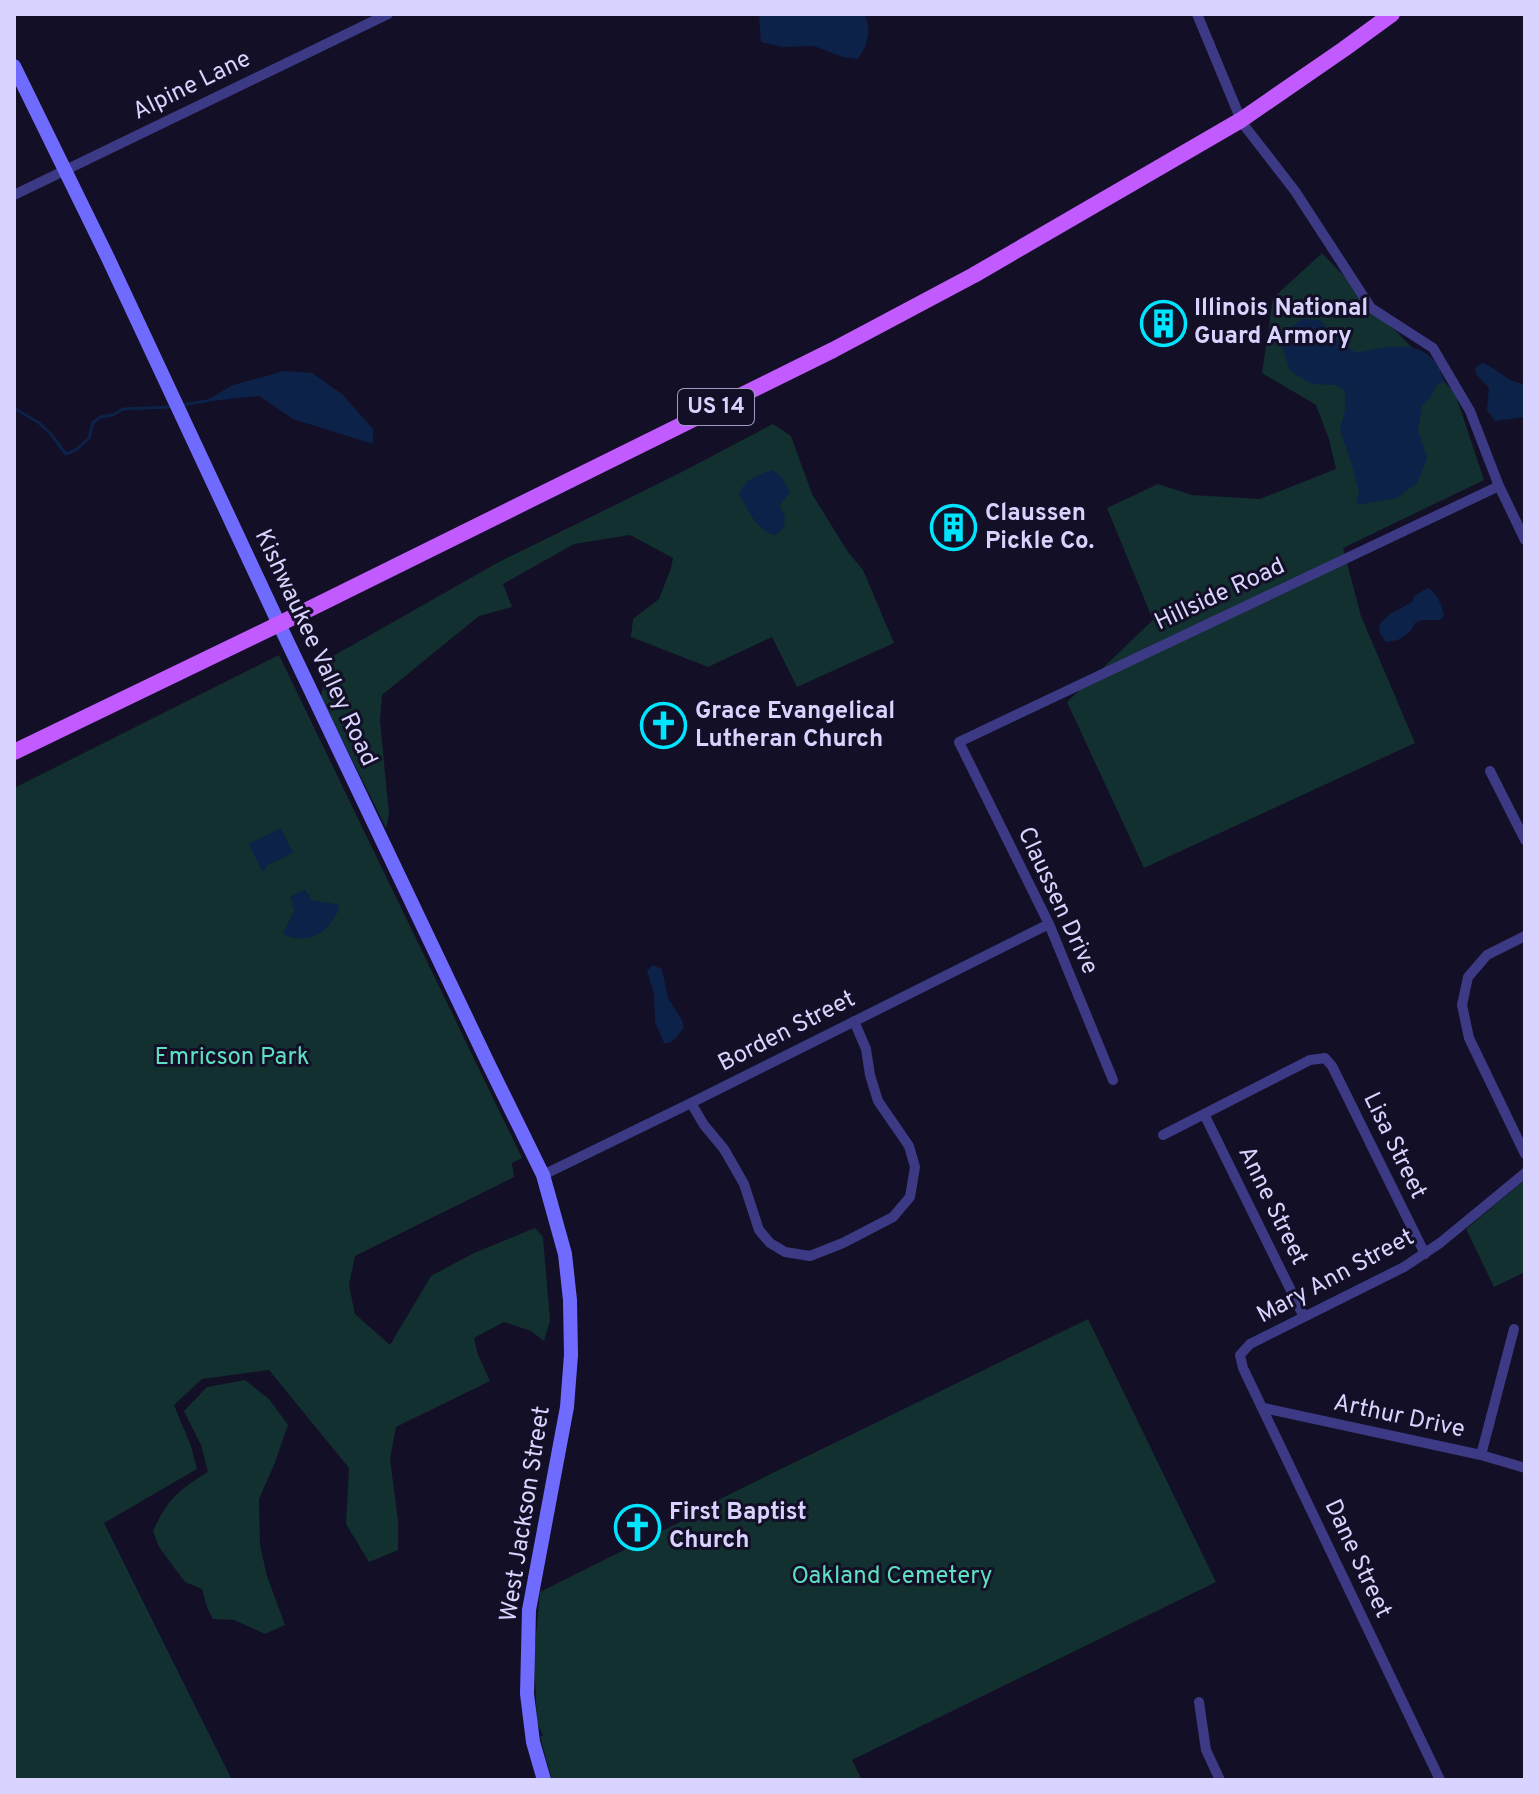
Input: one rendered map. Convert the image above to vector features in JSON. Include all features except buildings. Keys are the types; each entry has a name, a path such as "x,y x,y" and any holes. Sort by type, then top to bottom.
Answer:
{"main road":[{"name":"US 14","path":"14,752 847,342 974,275 1241,120 1392,14"}],"street":[{"name":"Alpine Lane","path":"14,195 388,14"},
{"path":"1197,14 1241,120 1295,191 1371,308 1433,348 1470,411 1499,486 1525,540"},
{"name":"Kishwaukee Valley Road","path":"14,66 543,1175 565,1254"},
{"name":"Hillside Road","path":"959,742 1499,486"},
{"name":"Claussen Drive","path":"959,742 1049,924 1113,1080"},
{"path":"1490,771 1525,840"},
{"name":"Borden Street","path":"543,1175 1049,924"},
{"path":"1525,936 1487,955 1468,977 1462,1005 1469,1038 1525,1154"},
{"path":"691,1103 724,1149 744,1184 759,1230 770,1243 785,1252 810,1256 843,1243 893,1217 910,1197 915,1167 909,1146 878,1101 866,1049 854,1021"},
{"name":"Lisa Street","path":"1204,1114 1310,1060 1325,1058 1332,1066 1425,1254"},
{"path":"1163,1135 1204,1114"},
{"name":"Anne Street","path":"1204,1114 1304,1317"},
{"name":"Mary Ann Street","path":"1240,1355 1250,1344 1425,1254 1525,1173"},
{"name":"West Jackson Street","path":"544,1780 533,1742 527,1694 527,1654 529,1610 567,1407 571,1355 565,1254"},
{"path":"1481,1455 1514,1329"},
{"name":"Dane Street","path":"1240,1355 1243,1368 1440,1780"},
{"name":"Arthur Drive","path":"1264,1408 1481,1455 1525,1468"},
{"path":"1199,1702 1206,1750 1220,1780"}],"green space":[{"path":"1322,253 1455,393 1484,480 1343,548 1361,616 1415,743 1144,868 1067,702 1153,620 1107,508 1158,484 1192,495 1260,499 1336,469 1316,405 1262,373 1273,298"},
{"path":"773,424 791,436 812,494 848,552 863,570 894,643 797,687 772,637 708,667 631,637 633,619 659,599 673,558 630,535 574,544 503,584 512,607 479,616 382,695 380,721 389,814 386,828 321,697 328,659 497,563"},
{"name":"Emricson Park","path":"279,655 522,1158 512,1163 514,1177 355,1256 349,1285 355,1314 390,1345 431,1276 474,1253 535,1228 543,1237 550,1320 544,1341 531,1331 504,1322 474,1338 490,1381 396,1427 390,1459 398,1520 398,1550 369,1562 346,1524 349,1468 269,1370 202,1379 174,1405 197,1469 104,1523 232,1780 14,1780 14,788"},
{"path":"1525,1180 1525,1272 1494,1287 1466,1229"},
{"name":"Oakland Cemetery","path":"1088,1319 1216,1582 852,1760 862,1780 552,1780 540,1737 543,1735 537,1723 534,1658 540,1592 686,1519 685,1516"},
{"path":"245,1380 269,1399 288,1425 259,1499 260,1545 267,1576 285,1625 265,1634 234,1620 213,1619 202,1589 185,1582 159,1547 153,1531 175,1496 208,1472 201,1445 184,1411 207,1387"}],"water":[{"path":"761,14 864,14 868,37 858,59 814,46 782,47 761,42"},
{"path":"1303,319 1320,320 1337,339 1356,353 1396,346 1409,347 1420,350 1438,367 1444,381 1436,386 1422,406 1418,430 1427,458 1418,482 1397,498 1356,505 1359,491 1340,430 1345,410 1345,391 1335,385 1312,384 1290,371 1282,346 1286,330"},
{"path":"1482,363 1513,381 1525,384 1525,417 1495,421 1487,410 1489,388 1476,374 1475,368"},
{"path":"284,371 312,373 343,395 373,429 373,444 293,419 259,396 203,402 233,385"},
{"path":"773,470 790,492 780,505 785,516 784,527 776,535 758,525 739,494 753,478"},
{"path":"1428,588 1439,600 1444,615 1440,620 1415,623 1410,632 1398,640 1386,642 1379,632 1380,623"},
{"path":"281,828 293,853 262,871 249,844"},
{"path":"305,889 311,900 340,905 332,922 319,934 293,938 283,934 295,909 290,897"},
{"path":"653,965 662,969 668,998 684,1028 673,1041 667,1043 664,1043 655,1022 654,994 647,971"}],"waterway":[{"path":"182,405 206,401"},
{"path":"14,408 39,423 66,454 76,450 89,438 93,423 100,417 123,409 170,407"}],"place":[{"name":"Illinois National Guard Armory","path":"1163,323"},
{"name":"Claussen Pickle Co.","path":"954,528"},
{"name":"Grace Evangelical Lutheran Church","path":"664,726"},
{"name":"First Baptist Church","path":"638,1527"}]}
